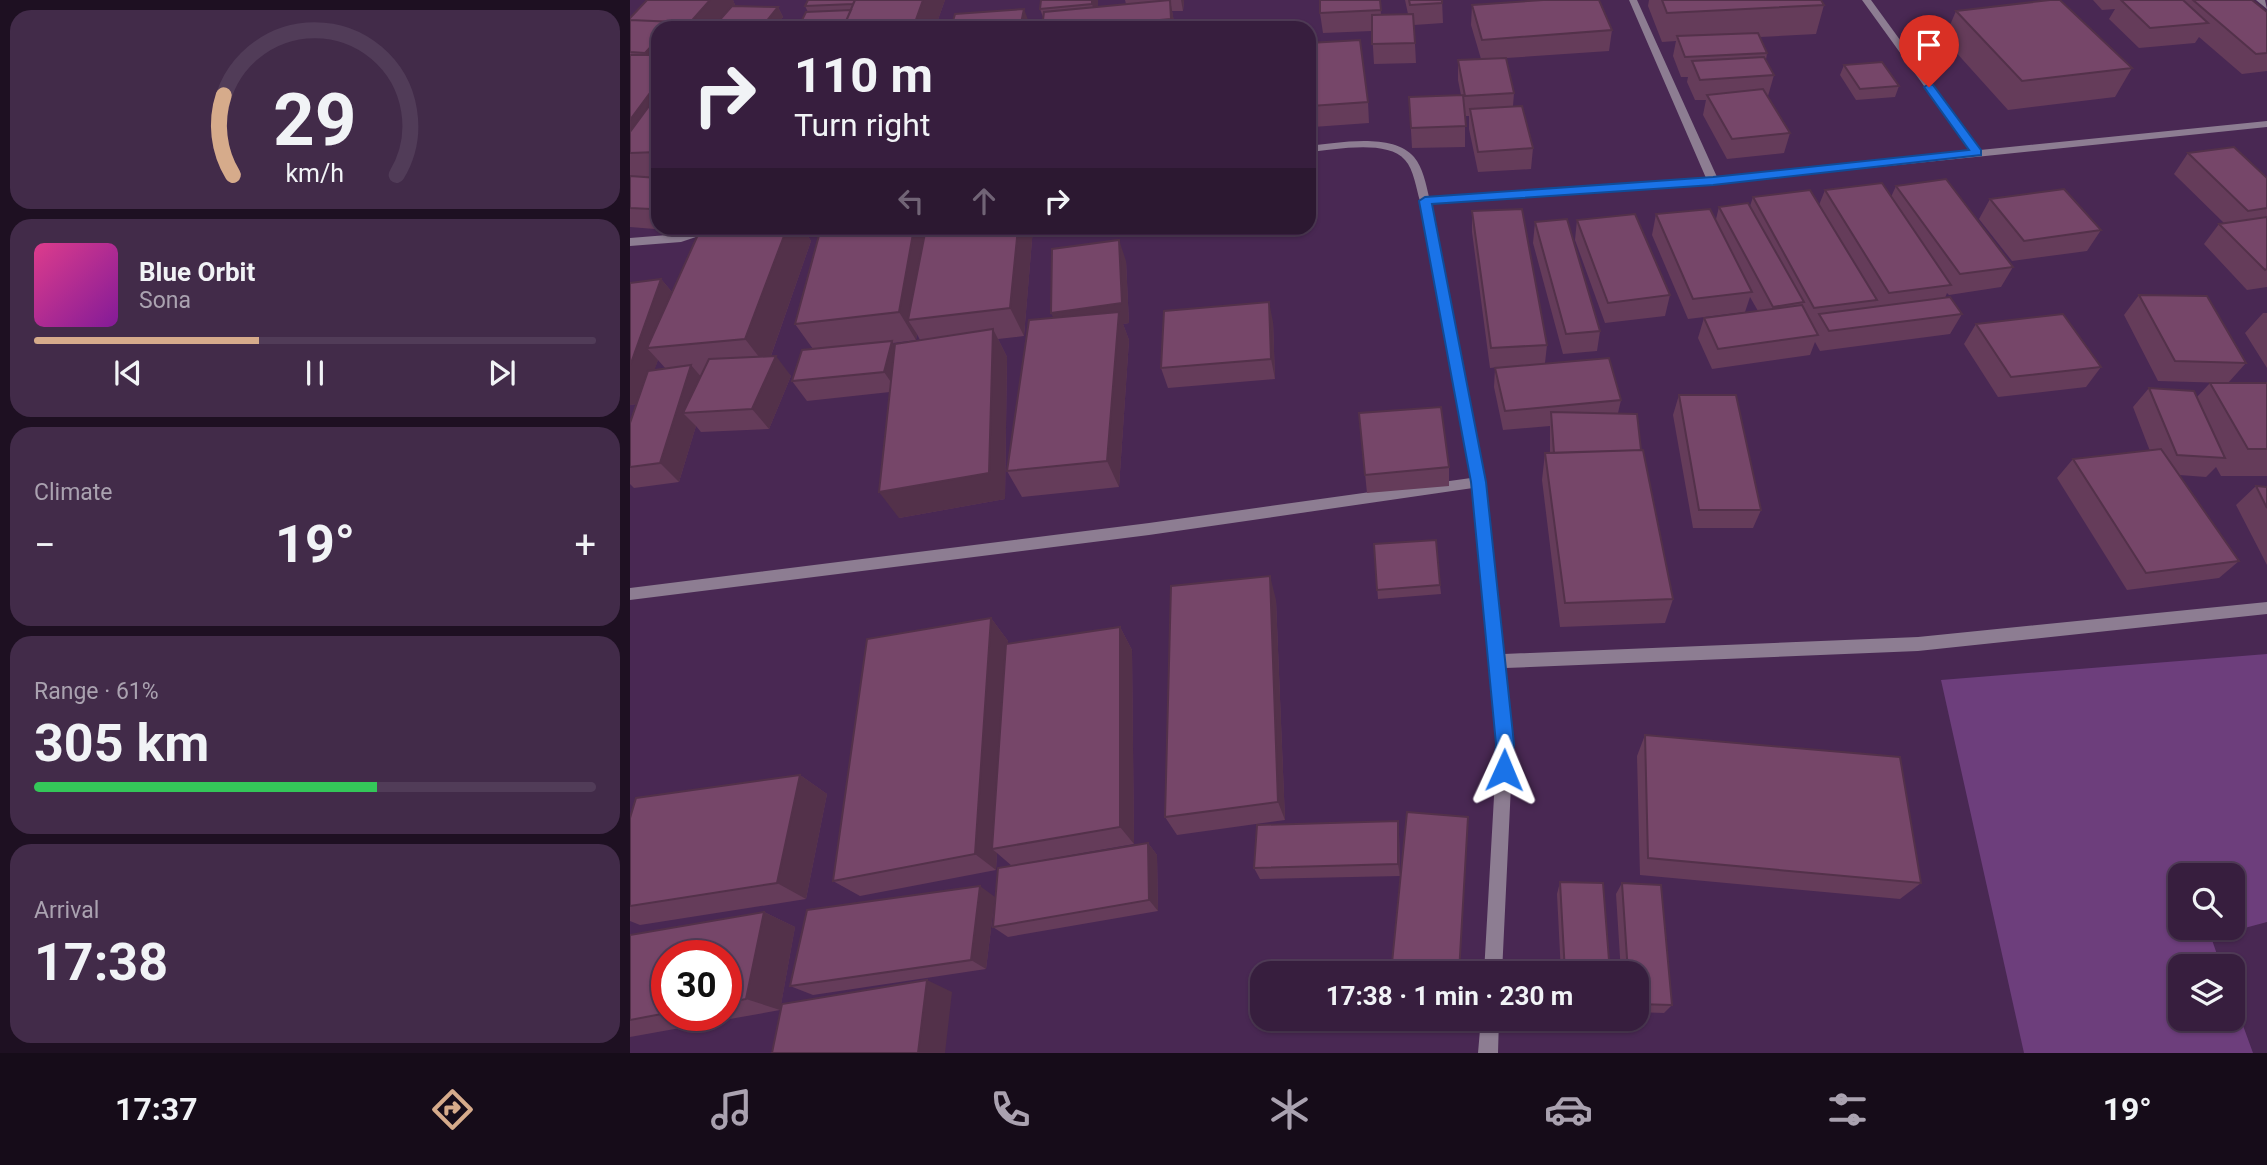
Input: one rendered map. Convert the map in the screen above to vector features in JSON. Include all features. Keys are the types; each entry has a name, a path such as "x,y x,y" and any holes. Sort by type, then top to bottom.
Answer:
{"street":[{"path":"1633,0 1713,181"},
{"path":"1866,0 1977,153"},
{"path":"2260,0 2267,6"},
{"path":"1425,201 1713,181 2267,124"},
{"path":"1316,148 1352,145 1392,147 1410,158 1425,201 1479,482 1505,744 1494,961"},
{"path":"630,242 690,235"},
{"path":"630,594 1149,529 1479,482"},
{"path":"1497,661 1918,644 2267,608"},
{"path":"1489,1053 1490,1031"}],"shaded area":[{"path":"2267,654 2267,922 2245,928 2245,863 2168,863 2168,940 2212,940 2217,954 2168,954 2168,1031 2245,1031 2253,1053 2024,1053 1941,680"}],"building":[{"path":"647,0 710,0 691,21 630,18"},
{"path":"808,0 855,0 853,4 805,6"},
{"path":"855,0 923,0 916,21 846,21"},
{"path":"1041,0 1092,0 1092,4 1040,9"},
{"path":"1170,0 1171,19 1043,21 1044,12"},
{"path":"1320,0 1380,0 1381,10 1320,13"},
{"path":"1409,0 1442,0 1442,3 1410,5"},
{"path":"1543,0 1599,0 1612,30 1482,40 1472,5"},
{"path":"1662,0 1821,0 1824,5 1667,13"},
{"path":"2060,0 2132,68 2022,81 1956,11"},
{"path":"2121,0 2183,0 2208,23 2150,28"},
{"path":"2193,0 2252,0 2267,12 2267,53 2256,54"},
{"path":"732,6 778,7 767,21 719,21"},
{"path":"1024,9 1021,21 953,21 955,14"},
{"path":"851,10 846,21 802,21 806,12"},
{"path":"1413,14 1415,43 1372,44 1372,15"},
{"path":"630,20 652,21 651,47 645,53 630,52"},
{"path":"1758,33 1767,53 1685,57 1677,36"},
{"path":"1360,40 1368,102 1316,106 1316,43"},
{"path":"630,55 651,55 651,92 630,120"},
{"path":"1764,57 1774,75 1700,80 1692,61"},
{"path":"1506,58 1514,93 1465,96 1458,60"},
{"path":"1882,62 1899,86 1860,89 1844,65"},
{"path":"1763,89 1790,133 1732,139 1707,95"},
{"path":"1463,95 1466,126 1411,128 1409,97"},
{"path":"651,104 651,152 630,153 630,132"},
{"path":"1522,106 1533,148 1478,152 1470,109"},
{"path":"2234,147 2267,178 2267,208 2248,211 2188,153"},
{"path":"630,176 651,178 651,209 630,208"},
{"path":"1946,179 2013,267 1960,274 1896,186"},
{"path":"1882,183 1951,285 1889,293 1825,190"},
{"path":"2064,189 2101,230 2024,241 1990,199"},
{"path":"1810,190 1877,300 1814,308 1753,197"},
{"path":"1748,203 1804,302 1773,307 1719,207"},
{"path":"1522,209 1547,345 1491,348 1472,211"},
{"path":"1710,209 1752,292 1693,299 1656,214"},
{"path":"1635,214 1670,295 1608,303 1577,220"},
{"path":"2267,217 2267,269 2265,270 2219,224"},
{"path":"1567,219 1600,331 1566,334 1535,222"},
{"path":"698,235 784,235 745,339 647,348"},
{"path":"819,235 913,235 899,312 795,324"},
{"path":"925,235 1017,235 1010,308 908,320"},
{"path":"1119,240 1122,303 1051,313 1052,249"},
{"path":"661,279 630,366 630,283"},
{"path":"2139,295 2207,296 2246,363 2175,361"},
{"path":"1950,297 1962,314 1829,331 1819,314"},
{"path":"1269,302 1271,359 1161,368 1164,311"},
{"path":"1802,305 1818,335 1718,349 1704,318"},
{"path":"1119,312 1107,461 1007,471 1029,320"},
{"path":"2063,314 2101,367 2011,377 1976,324"},
{"path":"993,329 989,473 879,492 895,344"},
{"path":"892,341 884,372 792,381 802,350"},
{"path":"776,356 752,409 683,413 709,359"},
{"path":"1609,358 1621,400 1505,411 1495,368"},
{"path":"691,365 660,463 630,467 630,423 648,371"},
{"path":"2210,383 2267,383 2267,449 2248,449"},
{"path":"2149,388 2194,391 2225,458 2177,455"},
{"path":"1679,395 1736,395 1761,510 1699,510"},
{"path":"1441,407 1449,467 1365,475 1359,413"},
{"path":"1551,412 1637,414 1641,450 1554,453"},
{"path":"2161,449 2239,561 2146,573 2073,459"},
{"path":"1643,450 1673,599 1565,603 1545,453"},
{"path":"2256,486 2267,487 2267,508"},
{"path":"1436,540 1440,585 1377,590 1374,544"},
{"path":"1270,576 1278,802 1165,817 1171,586"},
{"path":"991,618 975,854 833,881 867,639"},
{"path":"1120,627 1120,827 992,849 1006,644"},
{"path":"1645,735 1900,757 1921,883 1648,858"},
{"path":"800,775 777,883 630,906 630,818 636,798"},
{"path":"1407,812 1468,817 1460,961 1392,961"},
{"path":"1398,821 1398,864 1254,868 1257,825"},
{"path":"1148,843 1149,900 993,927 998,868"},
{"path":"1560,882 1603,883 1609,961 1564,961"},
{"path":"1622,883 1661,885 1672,1005 1649,1004 1649,961 1627,961"},
{"path":"980,886 971,960 790,986 807,910"},
{"path":"764,912 746,999 742,1000 742,940 651,940 651,1016 630,1020 630,935"},
{"path":"927,980 918,1053 772,1053 782,1004"}],"route":[{"path":"1504,770 1505,744 1479,482 1425,201 1713,181 1977,153 1929,87"}]}
